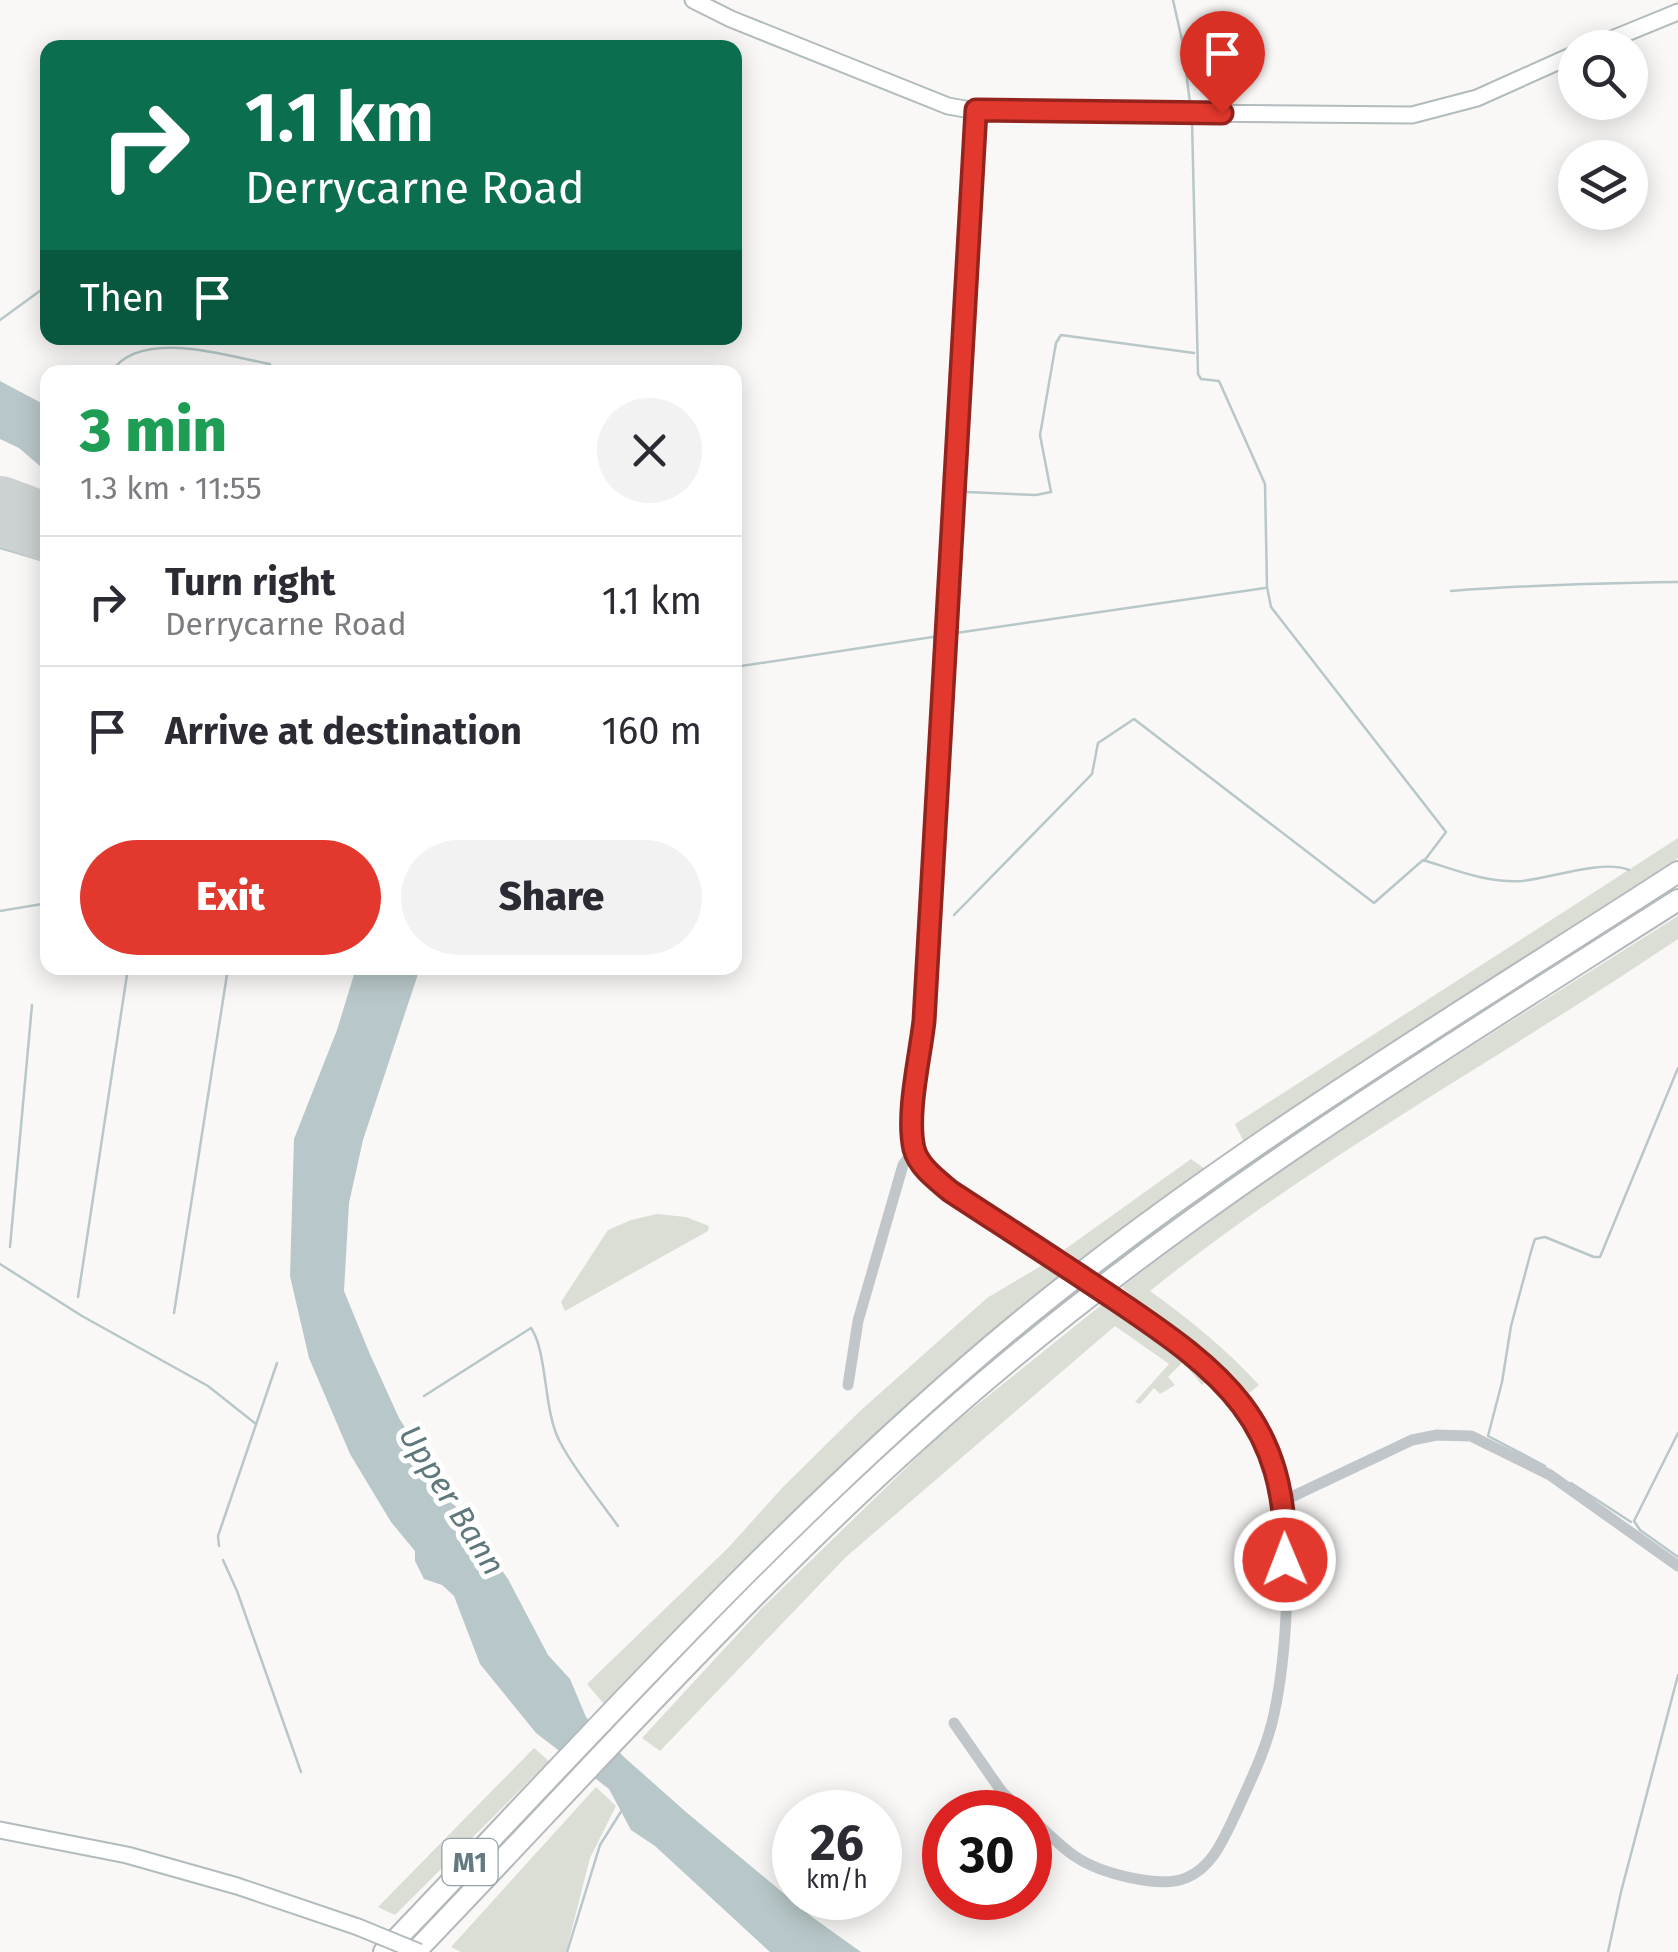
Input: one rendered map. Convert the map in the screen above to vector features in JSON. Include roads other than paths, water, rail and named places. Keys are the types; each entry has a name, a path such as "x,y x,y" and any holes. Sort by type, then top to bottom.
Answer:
{"highway":[{"name":"M1","path":"384,1952 801,1517 994,1344 1150,1220 1279,1128 1678,872"},
{"name":"M1","path":"417,1952 849,1504 955,1406 1146,1251 1305,1139 1678,900"}],"street":[{"path":"693,0 762,32 948,106 976,110 1412,114 1477,98 1558,62"},
{"path":"1634,30 1678,12"},
{"path":"976,110 914,1150 924,1168 950,1191 1123,1304 1191,1352 1230,1388 1263,1437 1276,1468 1286,1523 1275,1712 1244,1796 1214,1856 1186,1879 1149,1881 1091,1866 1052,1837"},
{"path":"848,1385 858,1321 903,1165 914,1150"},
{"path":"1283,1500 1412,1440 1437,1435 1471,1436 1550,1474 1678,1566"},
{"path":"954,1723 1001,1790"},
{"path":"0,1830 127,1855 236,1886 358,1927 417,1952"}],"waterway":[{"path":"1173,0 1190,103"},
{"path":"1192,121 1198,374 1201,379 1219,381 1265,484 1267,587 1271,607 1446,832 1424,861"},
{"path":"0,320 40,291"},
{"path":"967,492 1051,492 1040,435 1056,343 1061,335 1194,353"},
{"path":"119,365 142,351 163,348 208,351 270,364"},
{"path":"0,548 40,560"},
{"path":"1451,591 1678,582"},
{"path":"956,633 1265,588"},
{"path":"742,666 939,636"},
{"path":"954,915 1092,774 1098,743 1134,719 1374,903 1423,860 1471,875 1509,881 1591,868 1629,870"},
{"path":"0,911 40,904"},
{"path":"78,1297 127,975"},
{"path":"174,1313 227,975"},
{"path":"10,1247 32,1005"},
{"path":"1545,1466 1488,1436 1511,1326 1535,1239 1545,1237 1600,1257 1678,1068"},
{"path":"0,1264 82,1316 208,1386 256,1424"},
{"path":"424,1396 531,1328 560,1442 618,1526"},
{"path":"219,1546 218,1536 277,1363"},
{"path":"1678,1433 1634,1521 1640,1530 1678,1557"},
{"path":"1571,1483 1631,1522"},
{"path":"223,1560 301,1772"},
{"path":"1608,1952 1678,1675"},
{"path":"567,1952 600,1845 622,1810"}],"water label":[{"name":"Upper Bann","path":"452,1500"}]}
